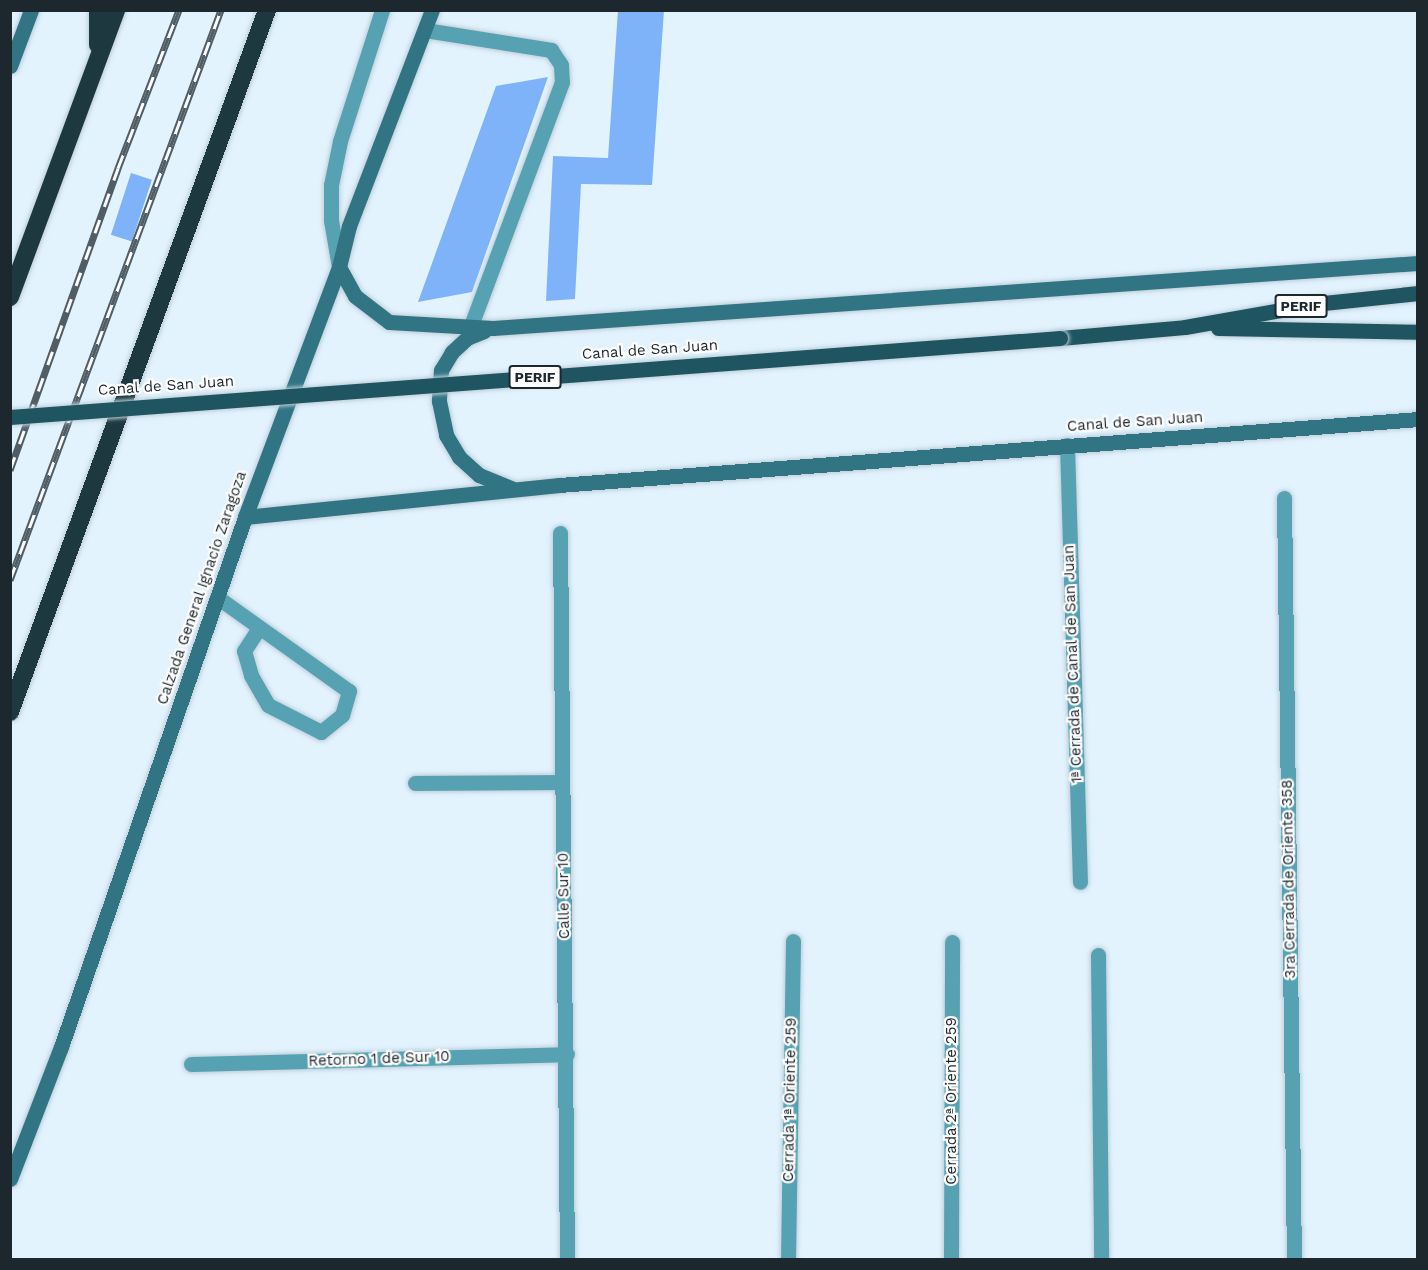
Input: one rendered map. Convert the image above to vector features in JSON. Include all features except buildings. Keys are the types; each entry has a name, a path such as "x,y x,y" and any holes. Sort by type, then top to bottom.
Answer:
{"highway":[{"path":"98,10 98,58"},
{"path":"10,297 116,10"},
{"path":"10,712 267,10"}],"main road":[{"path":"10,66 15,36 31,10"},
{"name":"Calzada General Ignacio Zaragoza","path":"10,1179 61,1047 245,517 339,267 349,226 432,10"},
{"path":"339,267 355,296 389,322 493,328 1418,263"},
{"name":"Canal de San Juan","path":"10,417 1185,327 1314,304 1418,293"},
{"name":"Canal de San Juan","path":"1185,327 1418,333"},
{"path":"493,328 467,338 452,352 441,370 438,401 446,435 459,457 478,475 513,489"},
{"name":"Canal de San Juan","path":"245,517 513,489 1418,419"}],"street":[{"path":"339,267 331,220 331,185 340,141 382,10"},
{"path":"425,30 551,50 561,65 561,82 470,328"},
{"name":"1ª Cerrada de Canal de San Juan","path":"1066,445 1080,882"},
{"name":"3ra Cerrada de Oriente 358","path":"1284,498 1294,1260"},
{"name":"Calle Sur 10","path":"560,534 561,782 567,1054 567,1260"},
{"path":"217,597 349,691 342,715 321,732 268,705 251,675 244,651 259,628"},
{"path":"415,783 561,782"},
{"name":"Cerrada 1ª Oriente 259","path":"788,1260 793,941"},
{"name":"Cerrada 2ª Oriente 259","path":"951,1260 952,942"},
{"path":"1098,955 1101,1260"},
{"name":"Retorno 1 de Sur 10","path":"191,1064 567,1054"}],"railway":[{"path":"10,470 118,168 179,10"},
{"path":"10,580 221,10"}]}
